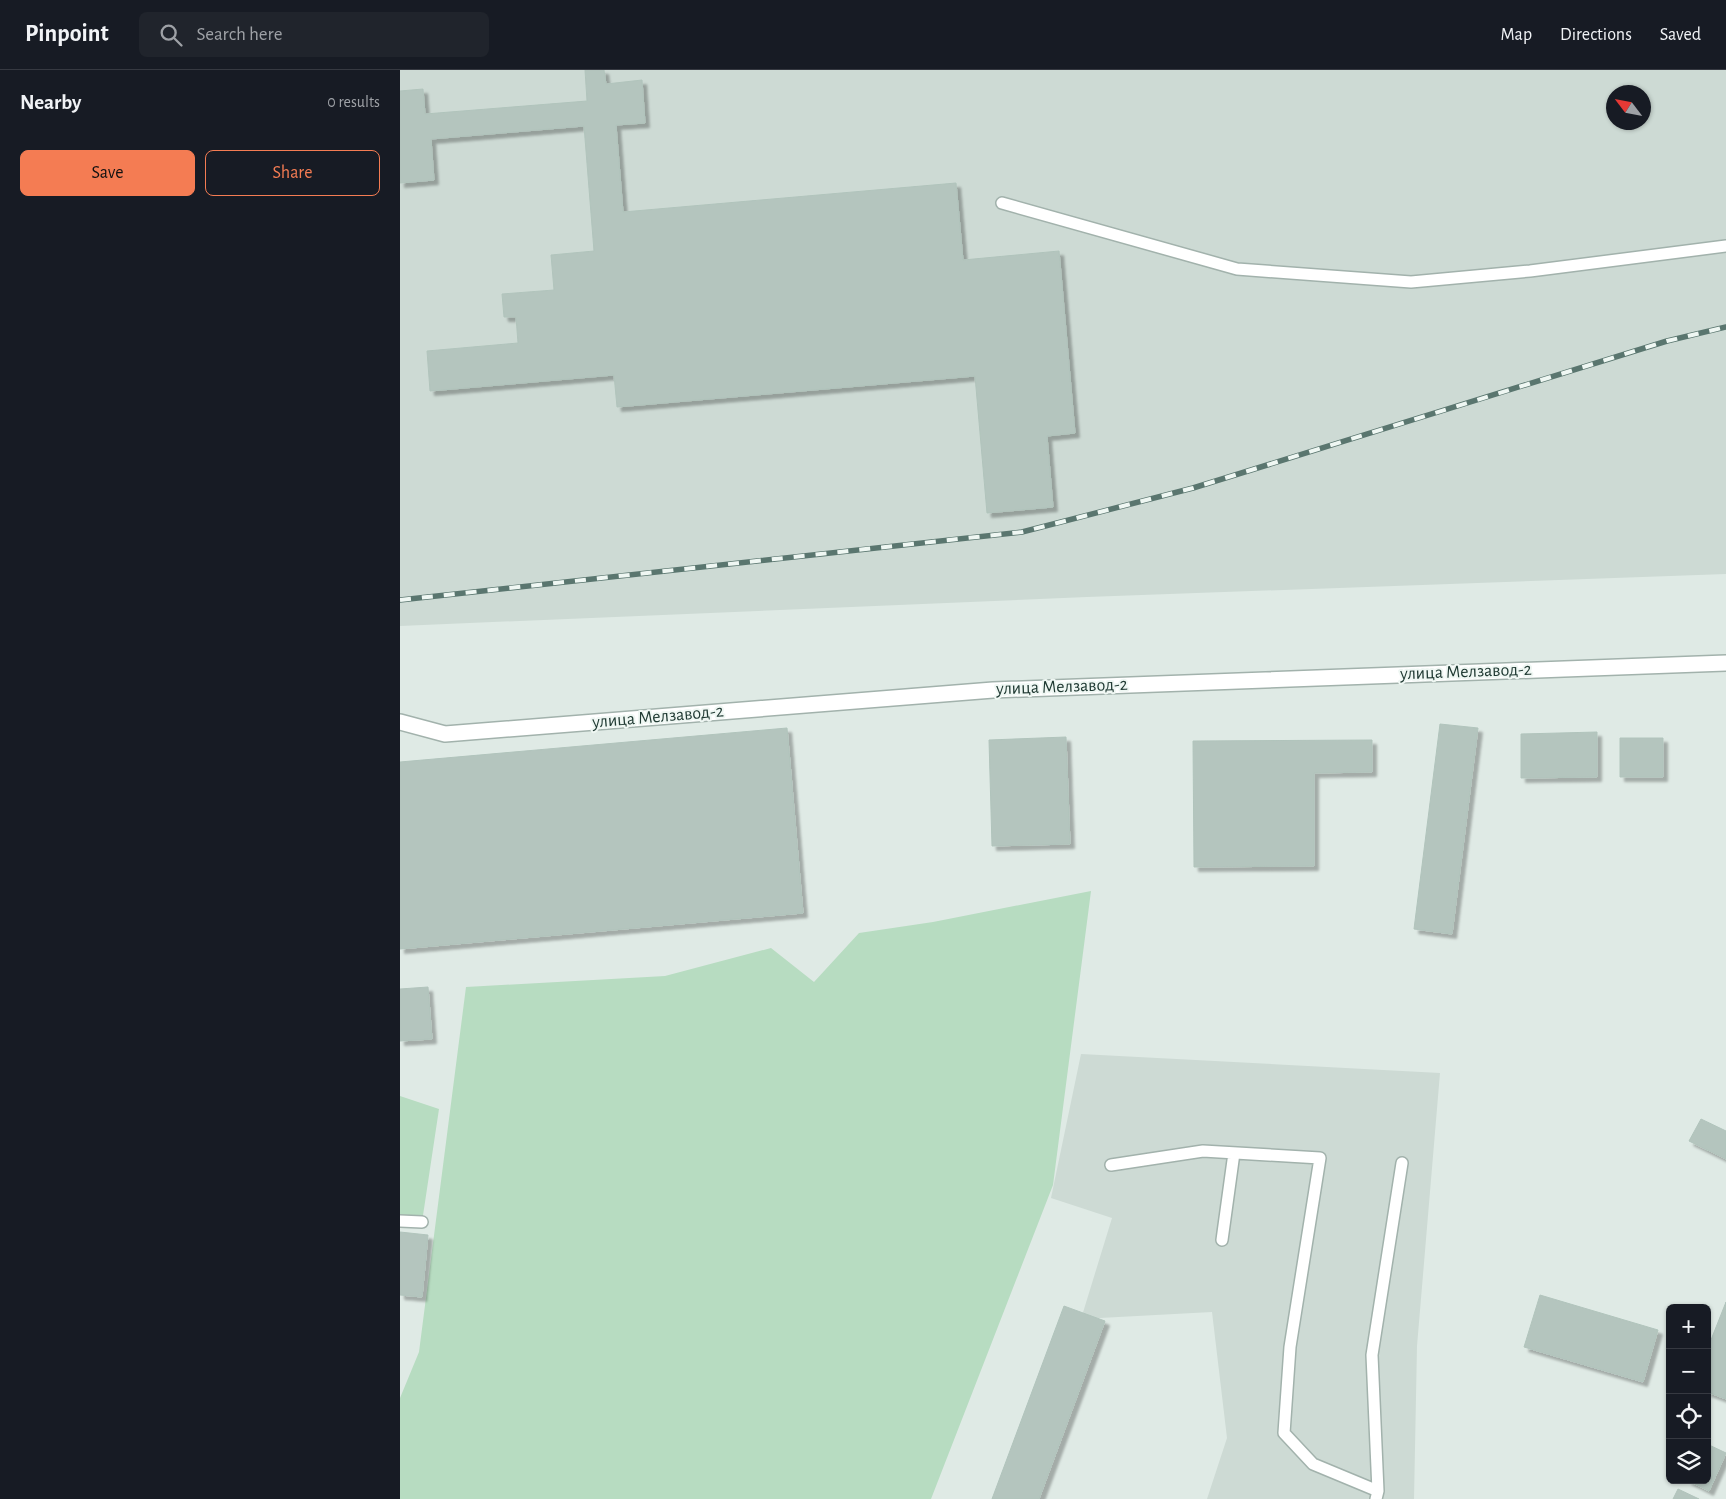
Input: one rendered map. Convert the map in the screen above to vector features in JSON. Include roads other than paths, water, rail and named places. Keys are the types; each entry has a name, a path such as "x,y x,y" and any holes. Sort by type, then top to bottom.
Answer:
{"street":[{"name":"улица Мелзавод-2","path":"400,722 445,734 993,690 1726,663"}],"lane":[{"path":"1002,203 1236,269 1410,282 1530,271 1726,246"},
{"path":"1111,1165 1203,1151 1320,1158 1290,1347 1284,1433 1313,1464 1377,1495 1372,1355 1402,1163"},
{"path":"1222,1240 1234,1153"},
{"path":"400,1221 422,1222"}],"railway":[{"path":"400,600 1022,532 1193,488 1667,341 1726,327"}]}
